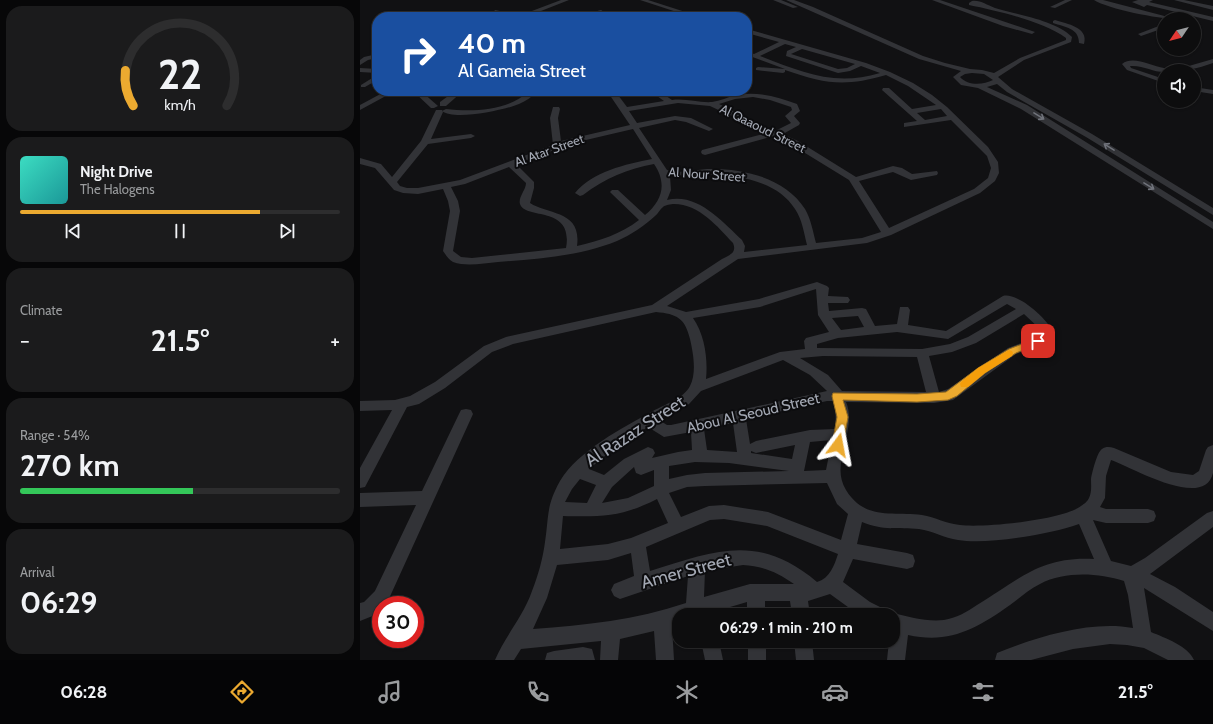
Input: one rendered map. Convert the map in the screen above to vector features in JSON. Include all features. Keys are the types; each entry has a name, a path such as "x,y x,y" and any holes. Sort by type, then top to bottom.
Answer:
{"street":[{"path":"533,12 566,0"},
{"path":"643,0 679,12"},
{"path":"776,0 814,14 884,47 956,76 961,82 980,86 1024,107 1213,226"},
{"path":"789,0 828,15 913,54 946,66 983,72 1002,67 1015,58 1040,50"},
{"path":"935,0 1005,25 1032,32"},
{"path":"966,0 973,3"},
{"path":"1053,7 1069,0"},
{"path":"1097,0 1157,15"},
{"path":"1177,0 1213,8"},
{"path":"1126,8 1135,2 1148,2 1213,19"},
{"path":"958,9 973,3 981,3 995,10 1055,29 1078,30"},
{"path":"995,10 1004,9 1017,11 1067,25 1078,30 1082,36 1082,43"},
{"path":"1055,29 1067,25"},
{"path":"1141,34 1157,28"},
{"path":"980,86 992,84 996,79 1022,59 1052,44 1066,40 1055,29"},
{"path":"656,308 726,261 736,256 812,246 855,243 887,233 977,191 987,184 994,176 995,164 992,156 953,117 920,90 886,73 861,64 752,32"},
{"path":"760,43 774,39"},
{"path":"754,56 785,42"},
{"path":"801,47 789,52 788,55 838,71 848,70 861,64"},
{"path":"366,51 372,52"},
{"path":"754,56 762,58 784,71"},
{"path":"360,63 366,58 372,57"},
{"path":"752,63 762,58"},
{"path":"1201,70 1207,69 1211,62"},
{"path":"1201,64 1211,62"},
{"path":"1157,69 1139,63 1125,64 1129,69 1157,78"},
{"path":"758,69 784,71 840,81 861,80 886,73"},
{"path":"360,70 372,71"},
{"path":"956,76 962,72 972,71"},
{"path":"983,72 996,79 1006,89 1109,147 1213,212"},
{"path":"1148,75 1157,74"},
{"path":"362,83 372,80"},
{"path":"886,90 923,122"},
{"path":"1201,90 1213,92"},
{"path":"706,152 777,134 796,123 789,116 796,111 794,106 771,97 752,95"},
{"path":"360,108 382,96"},
{"path":"424,96 441,108 470,112 499,108 521,101 527,96"},
{"path":"393,181 425,142 441,108 454,96"},
{"path":"615,96 623,108"},
{"path":"661,96 670,102"},
{"path":"712,104 744,96"},
{"name":"Al Qaaoud Street","path":"623,108 630,109 670,102 712,104 777,134 811,151 854,180 887,233"},
{"path":"1024,107 1035,104"},
{"path":"910,111 942,107"},
{"name":"Al Nour Street","path":"623,108 661,170 665,173 728,173 747,176 769,183 787,194 799,208 806,223 812,246"},
{"path":"556,109 553,121 558,136 557,146"},
{"path":"906,125 953,117"},
{"name":"Al Atar Street","path":"380,168 398,188 406,190 422,190 446,186 588,136 634,126 682,119 709,129"},
{"path":"425,142 471,139 471,125"},
{"path":"360,166 380,168 394,167 415,154"},
{"path":"360,161 380,168"},
{"path":"580,194 591,184 605,176 632,166 656,161"},
{"path":"511,164 530,182 530,190 525,200 525,204 530,208 560,218 571,229 573,243 571,251"},
{"path":"854,180 893,169 899,170 911,177 934,173"},
{"path":"446,186 453,201 455,211 448,251 454,258 464,261 472,261 571,251 620,235 645,220 660,205 667,188 665,173"},
{"path":"615,192 645,220"},
{"path":"660,205 680,201 693,205 702,210 738,242 740,252 736,256"},
{"path":"360,406 402,404 419,398 440,385 488,349 510,340 656,308 671,310 684,316 765,302 817,285 823,288 822,299 824,315 832,328 838,334"},
{"path":"822,299 844,300"},
{"path":"696,388 709,385 784,355 812,352 934,352 962,345 1024,309 1009,300 1006,300 945,336 902,328 838,334 810,341 812,352"},
{"name":"Abou Al Seoud Street","path":"648,420 664,431 668,432 739,417 810,399 837,396 934,398 948,396 953,394 982,371 1012,351 1046,337 1048,334 1045,327 1024,309"},
{"path":"902,328 904,310"},
{"path":"824,315 862,312 872,330"},
{"name":"Al Razaz Street","path":"504,660 533,612 553,545 558,501 576,471 623,434 684,400 696,388 699,382 701,367 699,353 690,322 684,316"},
{"path":"922,353 934,398"},
{"path":"784,355 826,380 837,396 843,417 833,469 835,486 840,496 856,512 880,521 928,523 953,532 976,534 1059,523 1085,513 1097,497 1100,475 1105,455 1107,453 1114,454 1161,475 1184,482 1201,479 1205,474 1213,451"},
{"path":"360,482 402,404"},
{"path":"360,612 368,609 381,597 466,414"},
{"path":"739,417 746,459"},
{"path":"697,426 700,456"},
{"path":"756,448 804,437 840,434"},
{"path":"796,473 804,437"},
{"path":"592,509 595,499 606,482 618,470 632,460 648,453"},
{"path":"641,469 661,461 700,456 746,459 796,473"},
{"path":"661,461 661,489 677,526"},
{"path":"576,471 606,482"},
{"path":"556,509 620,507 678,482 693,480 796,473 833,476"},
{"path":"360,500 427,498"},
{"path":"550,558 608,552 637,543 709,513 724,512 768,519 846,550 907,561"},
{"path":"707,608 756,593 815,589 839,576 856,512"},
{"path":"1085,513 1106,516 1148,516"},
{"path":"1085,513 1106,569"},
{"path":"1131,575 1151,564 1213,518"},
{"path":"637,543 644,582"},
{"name":"Amer Street","path":"620,590 697,565 743,556 758,558 774,563 792,572 815,589 864,608"},
{"path":"697,565 700,608"},
{"path":"900,624 916,627 944,629 971,619 998,604 1034,579 1055,570 1082,566 1106,569 1140,577 1164,590 1213,622"},
{"path":"1131,575 1143,638"},
{"path":"805,608 815,589"},
{"path":"756,593 756,608"},
{"path":"516,640 630,628 672,618"},
{"path":"663,620 664,660"},
{"path":"610,660 611,630"},
{"path":"1004,660 1047,646 1091,636 1112,634 1143,638 1168,649 1185,660"},
{"path":"711,648 714,660"},
{"path":"757,648 757,660"},
{"path":"805,648 806,660"},
{"path":"896,648 896,660"},
{"path":"554,660 583,656 585,656 586,660"}],"slow traffic":[{"path":"965,384 1009,353"}],"route":[{"path":"838,445 843,417 837,396 888,398 940,398 948,396 953,394 982,371 1012,351 1038,341"}]}
